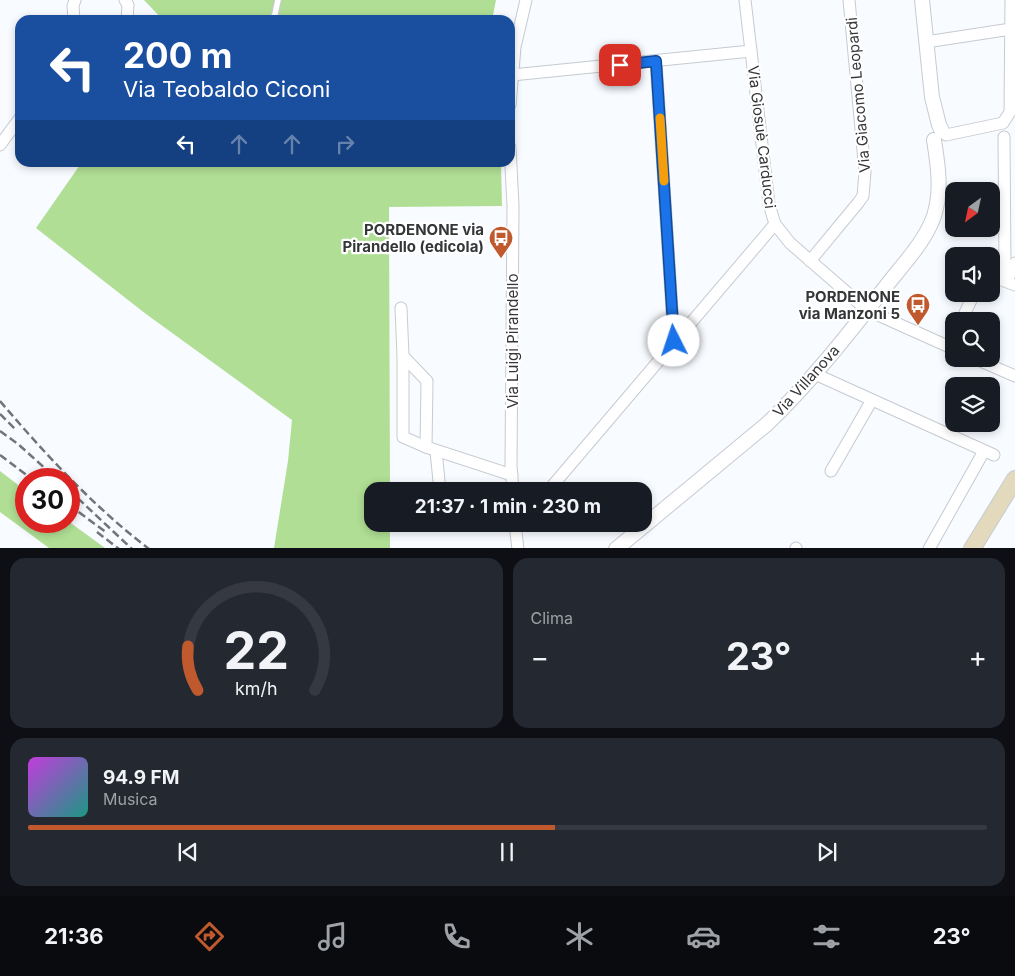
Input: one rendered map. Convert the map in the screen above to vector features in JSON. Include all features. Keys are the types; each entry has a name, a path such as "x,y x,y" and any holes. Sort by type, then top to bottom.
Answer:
{"main road":[{"path":"972,548 1015,479"}],"street":[{"path":"74,15 75,0"},
{"path":"125,0 128,5 127,15"},
{"path":"515,36 526,0"},
{"name":"Via Giosuè Carducci","path":"556,482 775,224 768,204 745,0"},
{"name":"Via Giacomo Leopardi","path":"810,261 858,203 863,196 865,184 862,122 849,0"},
{"name":"Via Villanova","path":"616,548 767,424 815,374 916,249 927,231 934,217 937,201 940,136 930,106 932,98 922,0"},
{"path":"940,136 1003,124 1010,112 1013,63 1011,0"},
{"path":"926,42 1011,29"},
{"path":"515,75 751,51"},
{"path":"656,61 674,341"},
{"path":"0,145 15,125"},
{"path":"1003,280 1005,265 1004,137"},
{"name":"Via Luigi Pirandello","path":"511,167 513,206 512,482"},
{"path":"775,224 790,243 867,310 945,342"},
{"path":"1003,280 1015,263"},
{"path":"401,308 403,437 431,449 512,476"},
{"path":"403,356 427,381 431,449 438,482"},
{"path":"994,367 1015,376"},
{"path":"815,374 989,453 929,548"},
{"path":"831,471 872,400"},
{"path":"516,532 518,547"}],"lane":[{"path":"274,15 278,0"}],"green space":[{"path":"144,0 496,0 493,15 158,15"},
{"path":"79,167 501,167 502,206 389,207 390,482 364,482 364,532 390,532 390,548 274,548 288,461 292,420 146,314 36,228"},
{"path":"0,471 15,483 15,523 0,512"},
{"path":"80,530 105,548 49,548 29,533 80,533"}],"railway":[{"path":"0,401 70,479 108,515 148,548"},
{"path":"0,414 16,430"},
{"path":"0,431 45,468"},
{"path":"0,455 17,468"},
{"path":"80,500 131,548"},
{"path":"80,513 107,533"},
{"path":"97,532 118,548"}],"slow traffic":[{"path":"660,118 664,181"}],"place":[{"name":"PORDENONE via Pirandello (edicola)","path":"501,259"},
{"name":"PORDENONE via Manzoni 5","path":"918,326"}],"route":[{"path":"620,65 656,61 674,341"}]}
